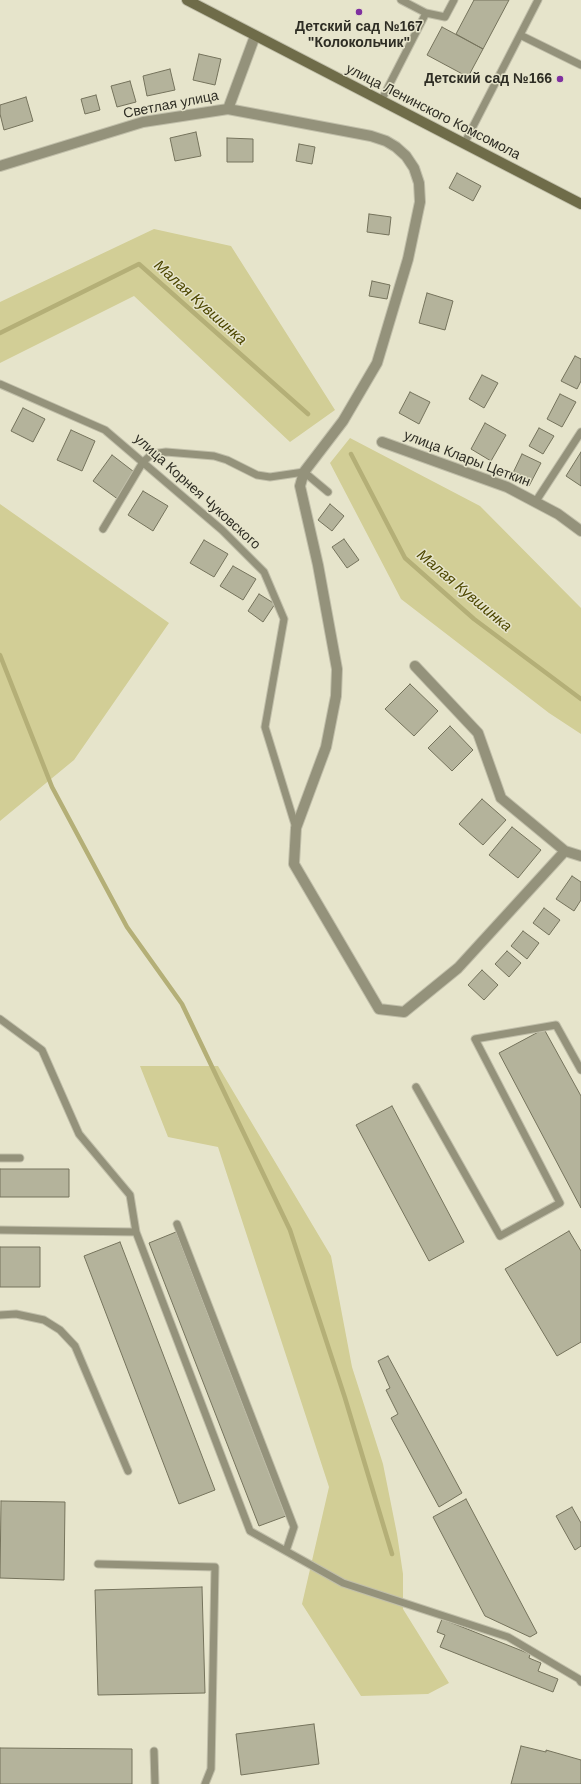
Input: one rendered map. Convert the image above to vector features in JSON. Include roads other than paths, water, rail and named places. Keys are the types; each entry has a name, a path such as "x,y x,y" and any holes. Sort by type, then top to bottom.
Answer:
{"main road":[{"name":"улица Ленинского Комсомола","path":"187,0 581,204"}],"street":[{"name":"Светлая улица","path":"0,166 143,122 228,108 255,36"},
{"path":"228,108 371,136 386,141 406,156 414,168 419,183 420,202 408,259 377,363 343,421 304,472 300,486 318,564 337,669 336,696 326,747 296,828 294,864 379,1009 404,1012 458,968 565,851"},
{"name":"улица Клары Цеткин","path":"382,442 507,487 536,501 581,530"},
{"path":"415,666 478,733 501,798 565,851 581,856"}],"lane":[{"path":"401,0 426,13 445,17 454,0"},
{"path":"464,144 538,0"},
{"path":"381,101 426,13"},
{"path":"520,36 581,64"},
{"name":"улица Корнея Чуковского","path":"0,384 105,430 222,530 264,572 284,619 265,727 296,828"},
{"path":"536,501 581,432"},
{"path":"103,529 143,462 152,454 166,452 214,456 227,460 257,475 270,477 304,472 328,492"},
{"path":"0,1019 42,1050 79,1134 130,1195 136,1232 250,1532 343,1582 508,1637 579,1679 581,1682"},
{"path":"416,1086 500,1236 560,1203 475,1039 556,1025 581,1070"},
{"path":"0,1158 20,1158"},
{"path":"177,1224 294,1527 286,1551"},
{"path":"0,1230 136,1232"},
{"path":"0,1314 16,1314 44,1320 60,1330 75,1346 128,1471"},
{"path":"98,1564 215,1567 211,1769 205,1784"},
{"path":"154,1751 155,1784"}],"waterway":[{"name":"Малая Кувшинка","path":"0,333 139,264 308,414"},
{"name":"Малая Кувшинка","path":"351,454 405,558 474,619 581,699"},
{"path":"0,655 52,787 127,927 182,1004 290,1230 345,1398 392,1554"}],"place":[{"name":"Детский сад №167 \"Колокольчик\"","path":"359,12"},
{"name":"Детский сад №166","path":"560,79"}]}
